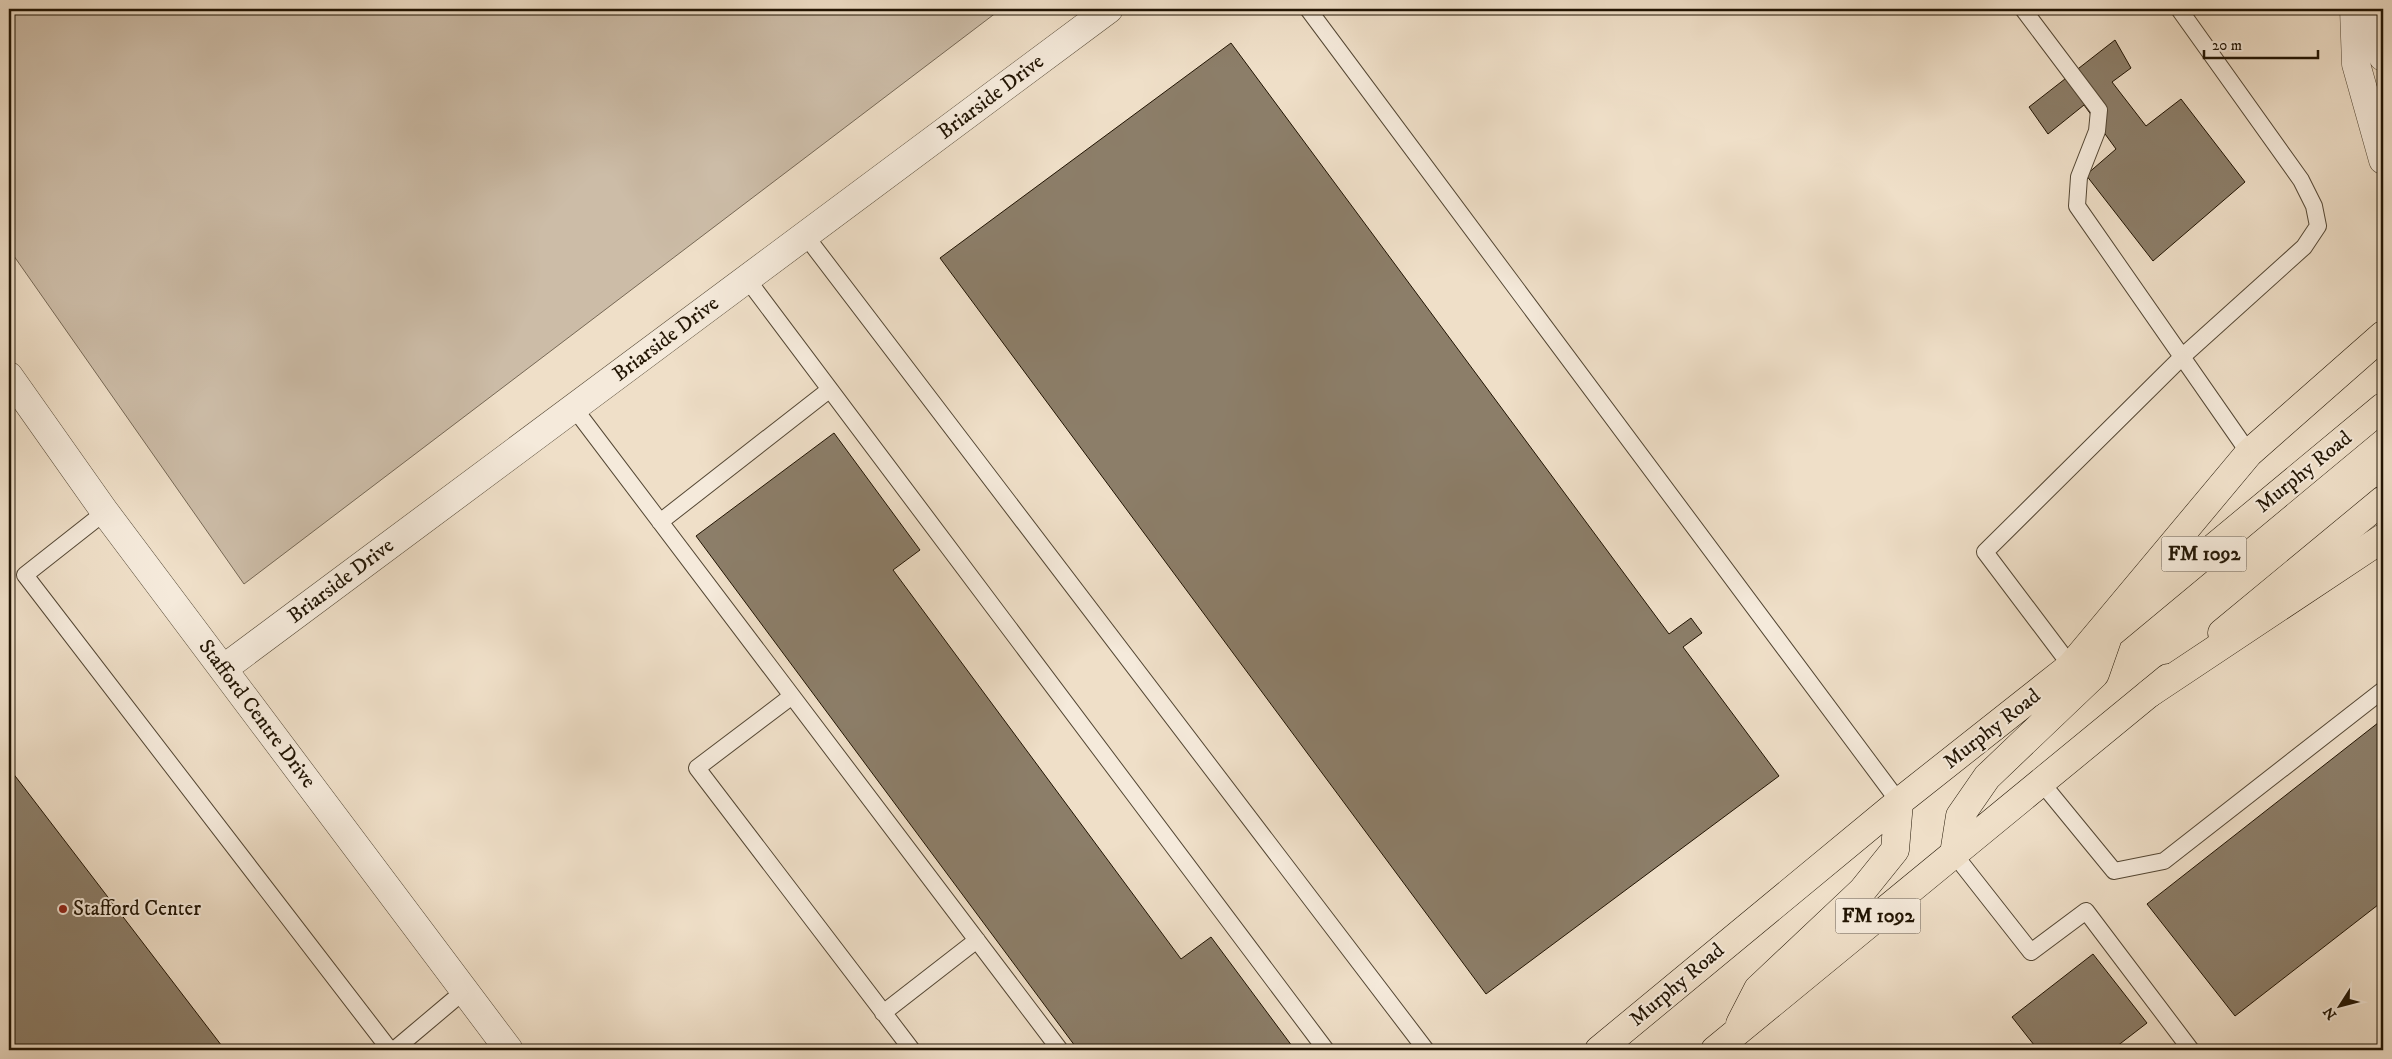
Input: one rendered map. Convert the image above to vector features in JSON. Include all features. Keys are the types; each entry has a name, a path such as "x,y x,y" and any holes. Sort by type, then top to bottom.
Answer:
{"main road":[{"path":"2071,666 2249,453 2383,335"},
{"name":"Murphy Road","path":"1599,1050 1899,802 2071,666 2383,407"},
{"name":"FM 1092","path":"1715,1050 2383,500"},
{"path":"2150,693 2383,538"},
{"path":"1954,854 1960,816 1987,777 2095,674 2110,632"},
{"path":"1736,1033 1758,989 1862,890 1895,850 1899,802"}],"street":[{"name":"Briarside Drive","path":"223,669 1109,9"},
{"path":"2354,9 2356,64 2383,160"},
{"path":"2366,9 2383,57"},
{"name":"Stafford Centre Drive","path":"9,376 105,512 509,1050"}],"lane":[{"path":"1308,9 1899,802"},
{"path":"2023,9 2099,110 2097,131 2079,177 2077,206 2249,453"},
{"path":"2071,666 1985,552 2183,356 2304,247 2318,226 2314,206 2301,180 2179,9"},
{"path":"805,235 1426,1050"},
{"path":"746,279 1326,1050"},
{"path":"660,522 829,390"},
{"path":"574,408 1060,1050"},
{"path":"105,512 25,575 392,1050 464,991"},
{"path":"2041,782 2114,871 2164,861 2383,690"},
{"path":"792,696 697,768 912,1050"},
{"path":"1954,854 2032,952 2086,911 2191,1050"},
{"path":"883,1013 977,940"}],"shaded area":[{"path":"9,9 1001,9 244,584 9,249"}],"building":[{"path":"2115,40 2131,68 2112,82 2146,126 2181,99 2245,182 2153,261 2086,175 2116,149 2084,105 2048,134 2029,107"},
{"path":"1231,43 1669,634 1691,618 1702,633 1683,647 1779,776 1486,994 940,258"},
{"path":"834,433 920,550 893,570 1181,959 1211,937 1295,1050 1078,1050 696,536"},
{"path":"2383,719 2383,901 2235,1016 2147,904"},
{"name":"Stafford Center","path":"9,768 225,1050 9,1050"},
{"path":"2093,954 2147,1023 2112,1050 2038,1050 2012,1017"}],"place":[{"name":"Stafford Center","path":"63,909"}]}
